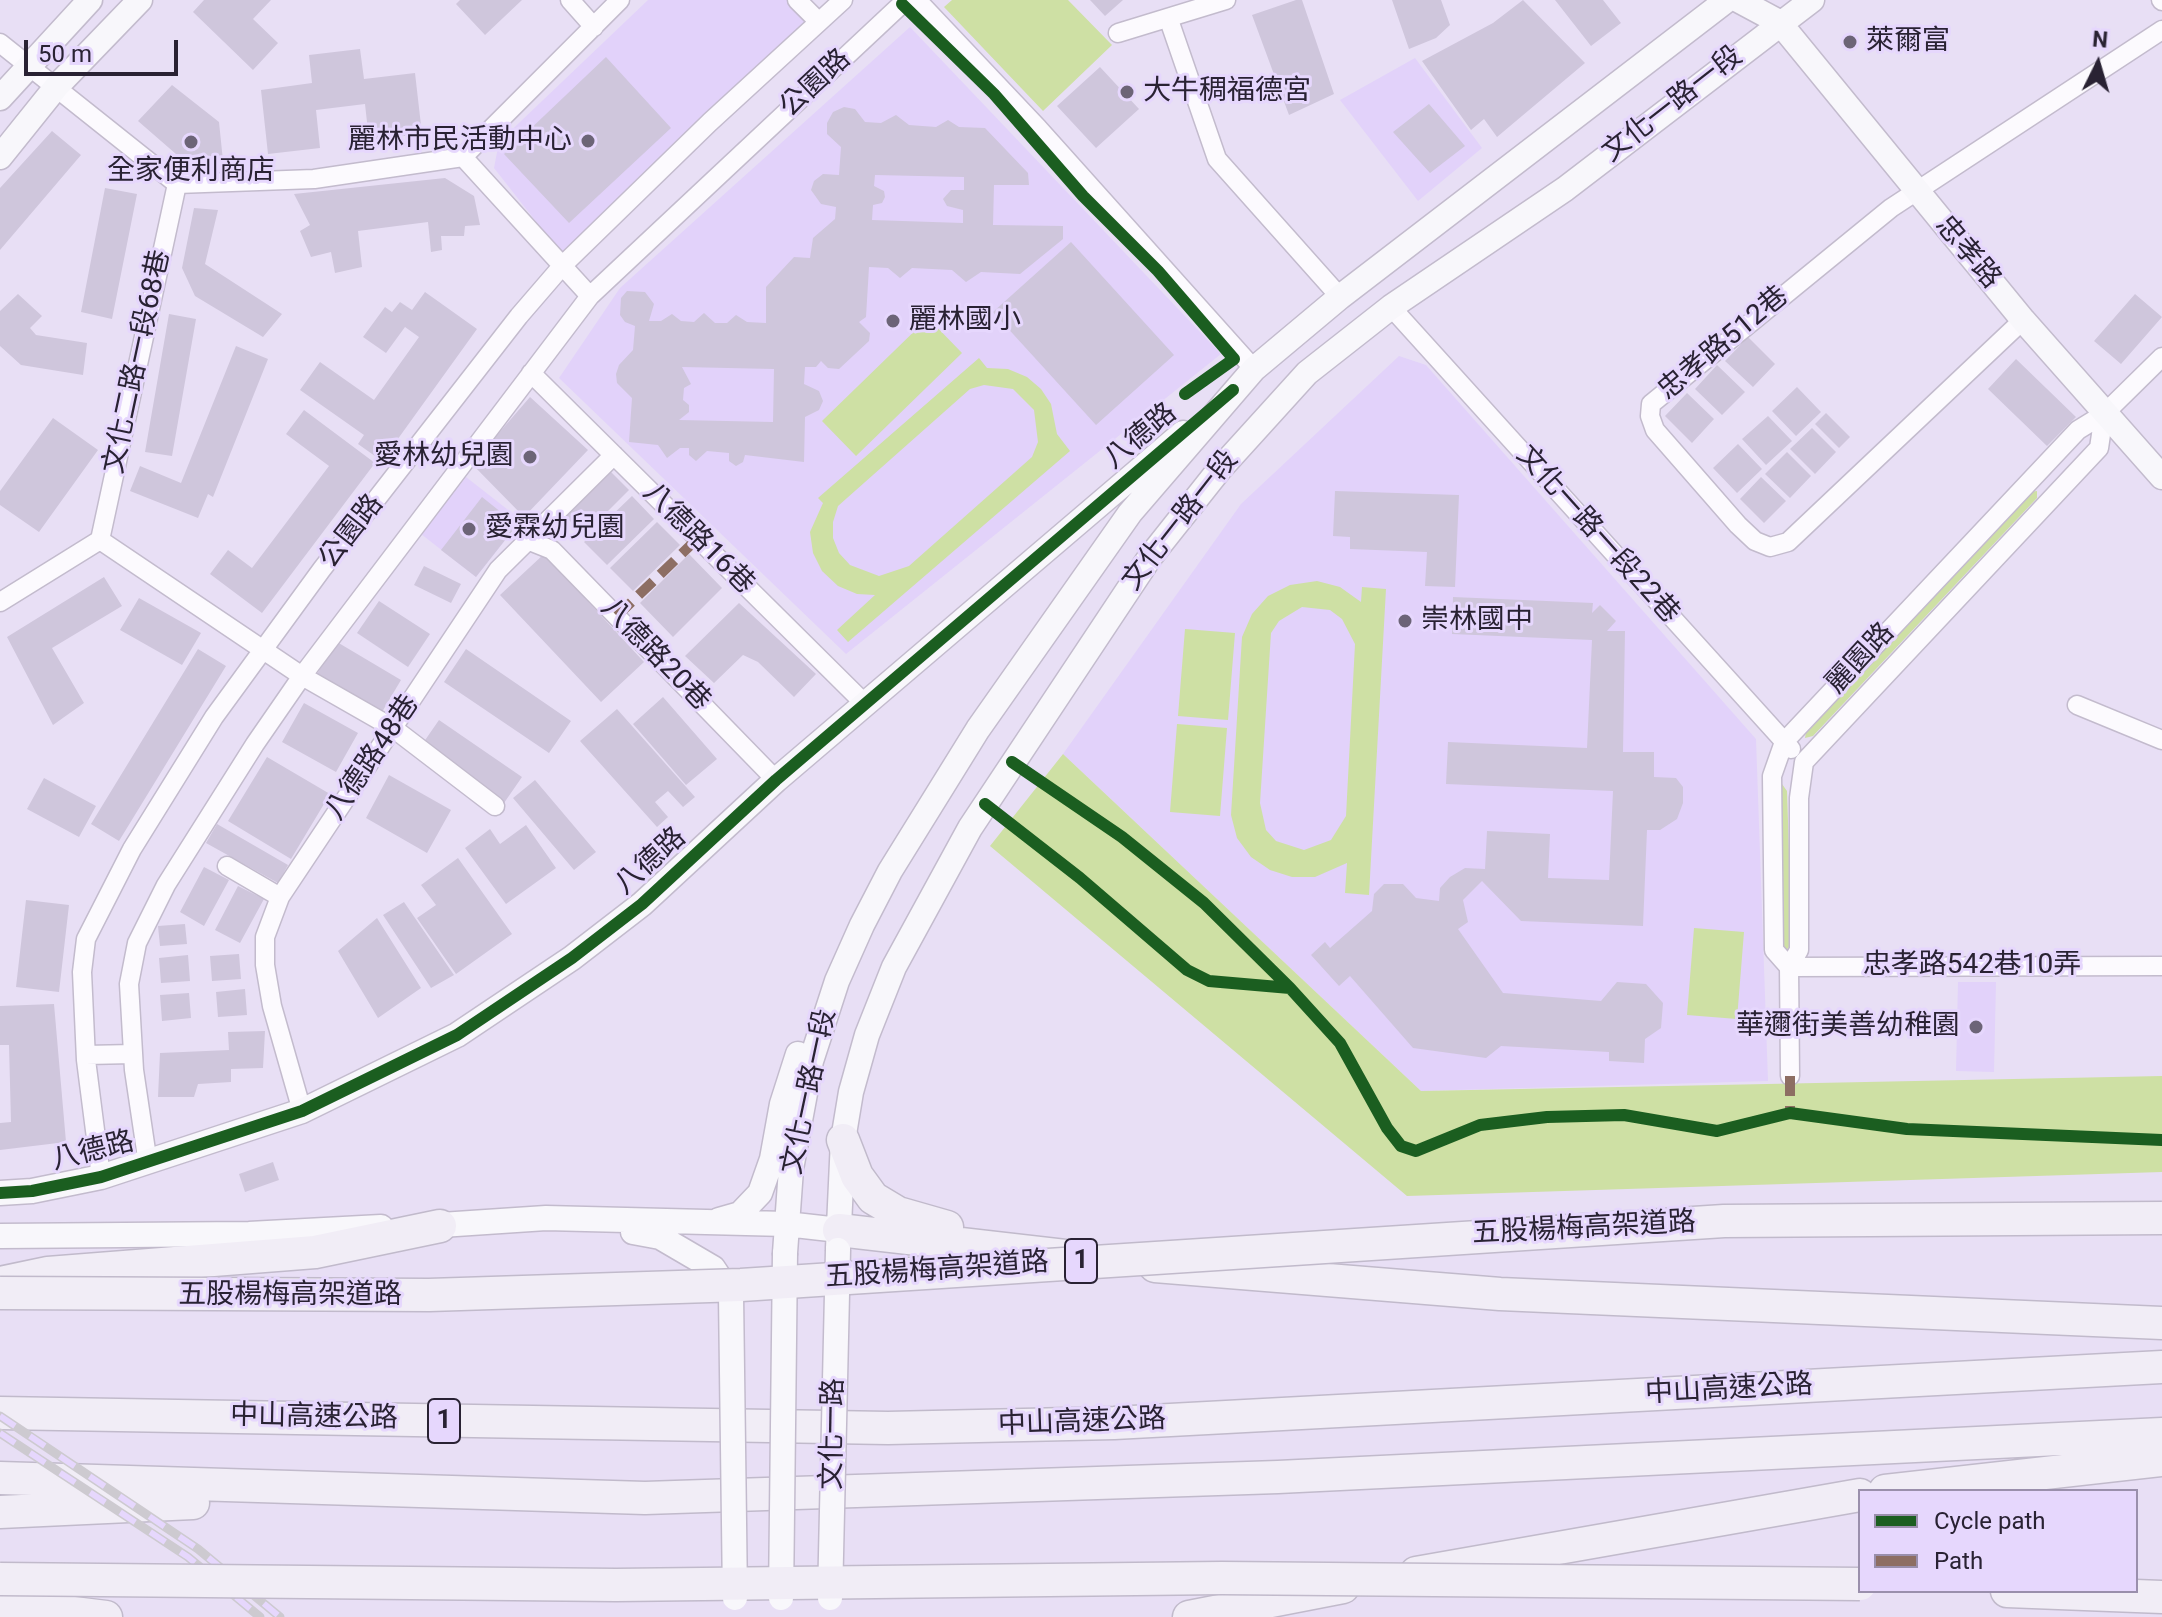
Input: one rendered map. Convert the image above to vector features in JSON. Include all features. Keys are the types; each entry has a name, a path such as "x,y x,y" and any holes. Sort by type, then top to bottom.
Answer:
{"highway":[{"path":"843,1140 857,1176 873,1198 898,1213 952,1228 1147,1257 1198,1271"},
{"name":"五股楊梅高架道路","path":"0,1293 413,1295 726,1286 1724,1221 2162,1218"},
{"path":"0,1283 48,1273 315,1252 440,1226"},
{"path":"838,1240 1500,1294 2162,1323"},
{"name":"中山高速公路","path":"0,1413 888,1428 1098,1424 2162,1367"},
{"path":"0,1405 63,1414"},
{"path":"0,1478 645,1498 1136,1482 2162,1434"},
{"path":"1903,1489 2162,1460"},
{"path":"0,1512 401,1492"},
{"path":"1189,1617 1541,1549 1858,1495"},
{"path":"0,1579 616,1585 1222,1578 1858,1584"},
{"path":"2059,1593 2162,1597"},
{"path":"0,1604 106,1617"}],"main road":[{"path":"0,98 27,65 90,0"},
{"path":"0,157 57,86 140,0"},
{"name":"文化一路一段","path":"785,1253 799,1116 811,1061 837,981 890,871 978,729 1130,513 1254,369 1340,297 1727,0"},
{"name":"忠孝路","path":"1738,0 1777,11 1916,192 2104,414 2162,477"},
{"name":"文化一路一段","path":"838,1240 843,1140 851,1092 867,1035 894,967 970,828 1150,557 1219,470 1307,373 1391,307 1565,189 1777,11 1812,0"},
{"name":"八德路","path":"0,1193 32,1191 101,1177 302,1111 457,1035 572,958 642,904 776,780 1233,390"},
{"path":"707,1222 740,1214 760,1193 772,1159 782,1104 798,1055 837,981"},
{"path":"546,1218 660,1237 713,1268 731,1295 732,1608"},
{"path":"0,1236 249,1234 546,1218 786,1224 838,1240"},
{"name":"文化一路","path":"832,1607 838,1240"},
{"name":"文化一路","path":"782,1607 785,1253"}],"street":[{"path":"570,0 594,27"},
{"path":"0,43 177,184 314,179 463,157 620,0"},
{"path":"797,0 819,22"},
{"name":"公園路","path":"101,1177 86,1055 82,972 86,939 96,916 214,717 435,423 563,265 843,0"},
{"name":"公園路","path":"148,1164 133,1054 129,984 137,943 174,873 302,676 590,296 906,0"},
{"path":"917,0 1038,128 1254,369"},
{"path":"1118,33 1169,20 1226,0"},
{"path":"1169,20 1217,159 1340,297"},
{"path":"1916,192 2162,30"},
{"path":"463,157 590,296"},
{"name":"文化二路一段68巷","path":"100,540 177,184"},
{"name":"忠孝路512巷","path":"1916,192 1867,227 1651,404 1650,416 1655,430 1755,541 1770,547 1788,542 2023,320"},
{"name":"文化一路一段22巷","path":"1391,307 1804,762"},
{"name":"麗園路","path":"1789,967 1774,950 1772,776 1784,742 2078,430 2104,414 2162,357"},
{"name":"八德路16巷","path":"531,373 865,704"},
{"name":"麗園路","path":"1790,1076 1789,967 1799,950 1799,798 1804,762 2099,448 2104,414"},
{"name":"八德路48巷","path":"302,1111 272,1006 265,965 265,937 280,897 498,570 614,455"},
{"path":"0,602 100,540 302,676 393,728 495,806"},
{"name":"八德路20巷","path":"527,540 552,550 776,780"},
{"path":"2077,705 2162,740"},
{"path":"227,866 280,897"},
{"name":"忠孝路542巷10弄","path":"1789,967 2160,961"},
{"path":"86,1055 133,1054"}],"shaded area":[{"path":"648,0 793,0 814,18 563,256 494,168 499,142"},
{"name":"麗林國小","path":"910,27 1221,354 846,654 559,378 620,288"},
{"path":"1415,58 1482,148 1418,201 1340,100"},
{"name":"崇林國中","path":"1399,356 1426,365 1756,739 1768,1081 1421,1091 1063,754 1241,504"},
{"name":"愛霖幼兒園","path":"466,477 521,520 476,577 421,534"},
{"name":"華邇街美善幼稚園","path":"1958,982 1996,982 1994,1072 1956,1071"}],"green space":[{"path":"952,0 1068,0 1112,45 1043,111 944,7"},
{"path":"928,318 962,353 856,456 822,421"},
{"path":"979,358 987,368 1008,369 1027,377 1041,389 1051,404 1057,434 1070,451 848,642 837,630 875,595 857,594 838,586 822,571 813,553 810,532 823,503 818,498","holes":["984,385 1013,389 1034,410 1038,442 1032,457 909,566 879,576 850,565 839,553 833,538 833,522 838,506 970,389"]},
{"path":"2037,491 2037,498 1813,736 1805,738 1806,732 2030,492"},
{"path":"1317,581 1340,587 1361,602 1362,587 1386,589 1369,895 1345,893 1347,863 1315,877 1292,877 1270,870 1251,857 1237,838 1231,815 1242,637 1252,614 1268,596 1290,585","holes":["1302,607 1330,610 1342,619 1355,644 1346,816 1331,840 1304,850 1276,841 1266,830 1260,803 1271,633 1279,621"]},
{"path":"1185,629 1235,633 1228,720 1178,716"},
{"path":"1177,724 1227,728 1220,816 1170,812"},
{"path":"1063,754 1421,1091 2162,1076 2162,1172 1407,1196 990,846"},
{"path":"1782,784 1787,791 1792,943 1786,951 1781,942 1778,786"},
{"path":"1694,928 1744,932 1737,1019 1687,1015"}],"building":[{"path":"204,0 271,0 253,19 278,43 253,70 193,12"},
{"path":"460,0 522,0 485,35 456,4"},
{"path":"1090,0 1123,0 1105,16"},
{"path":"1302,0 1334,94 1289,115 1252,15"},
{"path":"1392,0 1441,0 1450,25 1436,38 1409,49"},
{"path":"1523,0 1585,63 1497,137 1484,119 1471,130 1422,61 1493,23"},
{"path":"1555,0 1603,0 1621,23 1591,46"},
{"path":"360,49 364,79 415,73 422,134 369,140 365,104 316,110 320,148 268,154 261,90 312,83 309,55"},
{"name":"麗林市民活動中心","path":"606,57 671,128 569,223 504,154"},
{"path":"1100,67 1139,109 1096,148 1057,106"},
{"name":"全家便利商店","path":"172,85 219,122 223,161 184,161 138,121"},
{"path":"1429,104 1465,146 1430,173 1393,132"},
{"path":"844,107 855,109 865,122 881,123 896,115 909,125 936,127 948,120 959,127 985,128 1028,173 1029,185 994,185 993,225 1063,226 1063,239 1020,274 981,272 966,282 952,270 912,268 900,278 888,268 869,267 866,317 859,322 870,333 869,341 839,369 828,368 821,361 816,367 805,367 804,384 819,391 823,401 819,410 805,417 804,462 745,455 743,462 736,466 729,461 729,453 707,451 696,461 689,455 689,448 680,448 667,458 658,445 629,442 632,398 617,383 616,374 619,365 633,350 635,326 625,322 620,315 621,298 627,291 645,292 654,304 649,321 661,321 672,314 681,321 694,322 704,313 715,323 727,323 736,315 747,322 766,323 766,287 794,257 810,258 813,238 835,219 836,207 821,204 811,190 814,181 823,174 839,175 841,147 827,134 827,123 833,112","holes":["875,175 964,177 964,190 951,190 943,199 947,206 963,210 963,223 872,220 873,205 882,203 885,197 884,191 874,186","682,367 774,369 773,422 679,420 689,412 689,405 683,400 684,388 691,384"]},
{"path":"52,131 81,155 0,250 0,188"},
{"path":"445,178 474,196 480,225 465,226 464,236 441,236 442,250 431,252 428,222 358,231 362,267 335,273 331,252 311,257 300,231 310,225 294,194"},
{"path":"105,188 137,194 112,319 81,312"},
{"path":"194,208 218,210 205,264 282,314 263,337 195,296 182,268"},
{"path":"1071,242 1174,355 1096,425 993,312"},
{"path":"425,292 477,329 382,461 358,444 364,435 300,390 320,362 374,400 419,337 405,327 386,353 363,337 385,307 392,312 400,302 412,310"},
{"path":"18,294 42,316 30,328 36,335 87,343 83,375 21,365 0,346 0,311"},
{"path":"2135,294 2162,317 2121,364 2094,341"},
{"path":"169,314 196,319 172,456 145,452"},
{"path":"1748,337 1775,364 1753,387 1725,361"},
{"path":"236,346 268,359 213,497 208,494 198,518 130,491 140,466 181,483"},
{"path":"2016,359 2076,417 2047,446 1988,389"},
{"path":"1717,365 1745,392 1722,415 1695,389"},
{"path":"1797,387 1821,412 1796,436 1772,411"},
{"path":"1687,393 1714,419 1692,443 1665,416"},
{"name":"愛林幼兒園","path":"530,397 588,450 524,517 472,464"},
{"path":"304,410 375,463 262,613 210,574 228,550 252,568 329,466 286,434"},
{"path":"1826,413 1850,437 1839,448 1815,424"},
{"path":"1768,416 1792,441 1766,465 1742,439"},
{"path":"53,418 98,450 39,532 0,505 0,491"},
{"path":"1812,428 1836,452 1815,474 1790,449"},
{"path":"1738,444 1762,469 1737,493 1713,468"},
{"path":"1787,452 1811,476 1790,498 1765,474"},
{"path":"607,468 629,490 584,535 562,513"},
{"path":"1761,477 1786,501 1764,523 1740,499"},
{"path":"1335,491 1459,495 1455,587 1425,586 1427,552 1350,549 1350,537 1333,536"},
{"path":"632,496 654,519 607,565 584,542"},
{"path":"482,497 517,525 476,577 441,550"},
{"path":"657,522 680,545 633,591 610,568"},
{"path":"544,554 644,662 601,702 500,595"},
{"path":"689,554 722,588 673,637 640,603"},
{"path":"424,566 461,584 451,603 414,585"},
{"path":"104,577 122,606 52,648 84,703 53,725 7,637"},
{"path":"1453,597 1593,603 1592,613 1600,605 1616,621 1607,631 1625,631 1623,752 1654,752 1654,777 1676,778 1683,787 1683,803 1677,819 1660,830 1647,830 1643,926 1521,921 1482,881 1463,900 1468,922 1458,929 1503,993 1601,1001 1617,982 1646,984 1663,1003 1661,1028 1645,1039 1644,1063 1609,1061 1609,1052 1501,1046 1486,1058 1413,1048 1350,976 1339,986 1311,955 1325,942 1330,948 1372,911 1374,894 1384,884 1403,884 1416,898 1439,901 1440,888 1450,877 1465,868 1485,869 1487,831 1550,834 1548,878 1609,880 1613,791 1446,784 1448,742 1587,748 1592,640 1452,634"},
{"path":"139,598 201,633 182,665 120,630"},
{"path":"379,601 430,634 408,667 357,633"},
{"path":"739,603 816,674 794,697 758,662 743,655 714,683 685,656"},
{"path":"337,642 401,680 382,712 317,674"},
{"path":"198,649 226,666 119,841 91,824"},
{"path":"466,649 571,721 549,753 444,682"},
{"path":"663,697 717,759 686,785 633,724"},
{"path":"304,703 358,733 336,772 282,742"},
{"path":"617,709 695,797 683,807 668,791 655,802 668,817 657,827 580,741"},
{"path":"439,720 522,777 504,803 421,746"},
{"path":"267,757 330,794 291,859 228,821"},
{"path":"389,775 451,810 427,853 366,818"},
{"path":"44,778 96,806 79,837 27,809"},
{"path":"535,780 596,852 574,870 513,798"},
{"path":"217,824 288,865 278,883 206,843"},
{"path":"526,825 556,868 506,904 465,848 490,829 500,844"},
{"path":"458,858 512,934 456,974 417,918 436,905 421,885"},
{"path":"204,867 229,880 204,926 180,912"},
{"path":"238,886 264,899 240,943 215,930"},
{"path":"26,900 69,905 59,992 16,987"},
{"path":"404,902 454,975 431,988 383,915"},
{"path":"377,918 421,988 378,1018 338,951"},
{"path":"185,924 187,944 160,946 158,926"},
{"path":"239,954 241,979 212,981 210,956"},
{"path":"188,955 190,981 161,983 159,958"},
{"path":"245,989 247,1015 218,1017 216,992"},
{"path":"189,993 191,1018 162,1021 160,995"},
{"path":"54,1004 66,1142 0,1150 0,1123 11,1122 9,1045 0,1045 0,1006"},
{"path":"265,1031 263,1068 231,1069 231,1082 198,1084 194,1097 158,1097 160,1053 229,1050 228,1032"},
{"path":"273,1162 279,1180 245,1192 239,1174"}],"railway":[{"path":"0,1416 198,1549 280,1617"},
{"path":"0,1433 188,1557 260,1617"}],"marked path":[{"path":"617,616 698,538"},
{"path":"1790,1076 1790,1113"}],"cycle path":[{"path":"902,4 994,94 1083,196 1158,271 1234,359 1185,394"},
{"path":"0,1193 32,1191 101,1177 302,1111 457,1035 572,958 642,904 776,780 1233,390"},
{"path":"1012,762 1122,837 1204,903 1290,988 1340,1043 1387,1128 1401,1146 1416,1151 1480,1125 1547,1117 1624,1115 1717,1131 1790,1113 1907,1129 2162,1140"},
{"path":"985,804 1080,878 1187,970 1209,981 1290,988"}],"place":[{"name":"萊爾富","path":"1850,42"},
{"name":"大牛稠福德宮","path":"1127,92"},
{"name":"麗林市民活動中心","path":"588,141"},
{"name":"全家便利商店","path":"191,142"},
{"name":"麗林國小","path":"893,321"},
{"name":"愛林幼兒園","path":"530,457"},
{"name":"愛霖幼兒園","path":"469,529"},
{"name":"崇林國中","path":"1405,621"},
{"name":"華邇街美善幼稚園","path":"1976,1027"}]}
